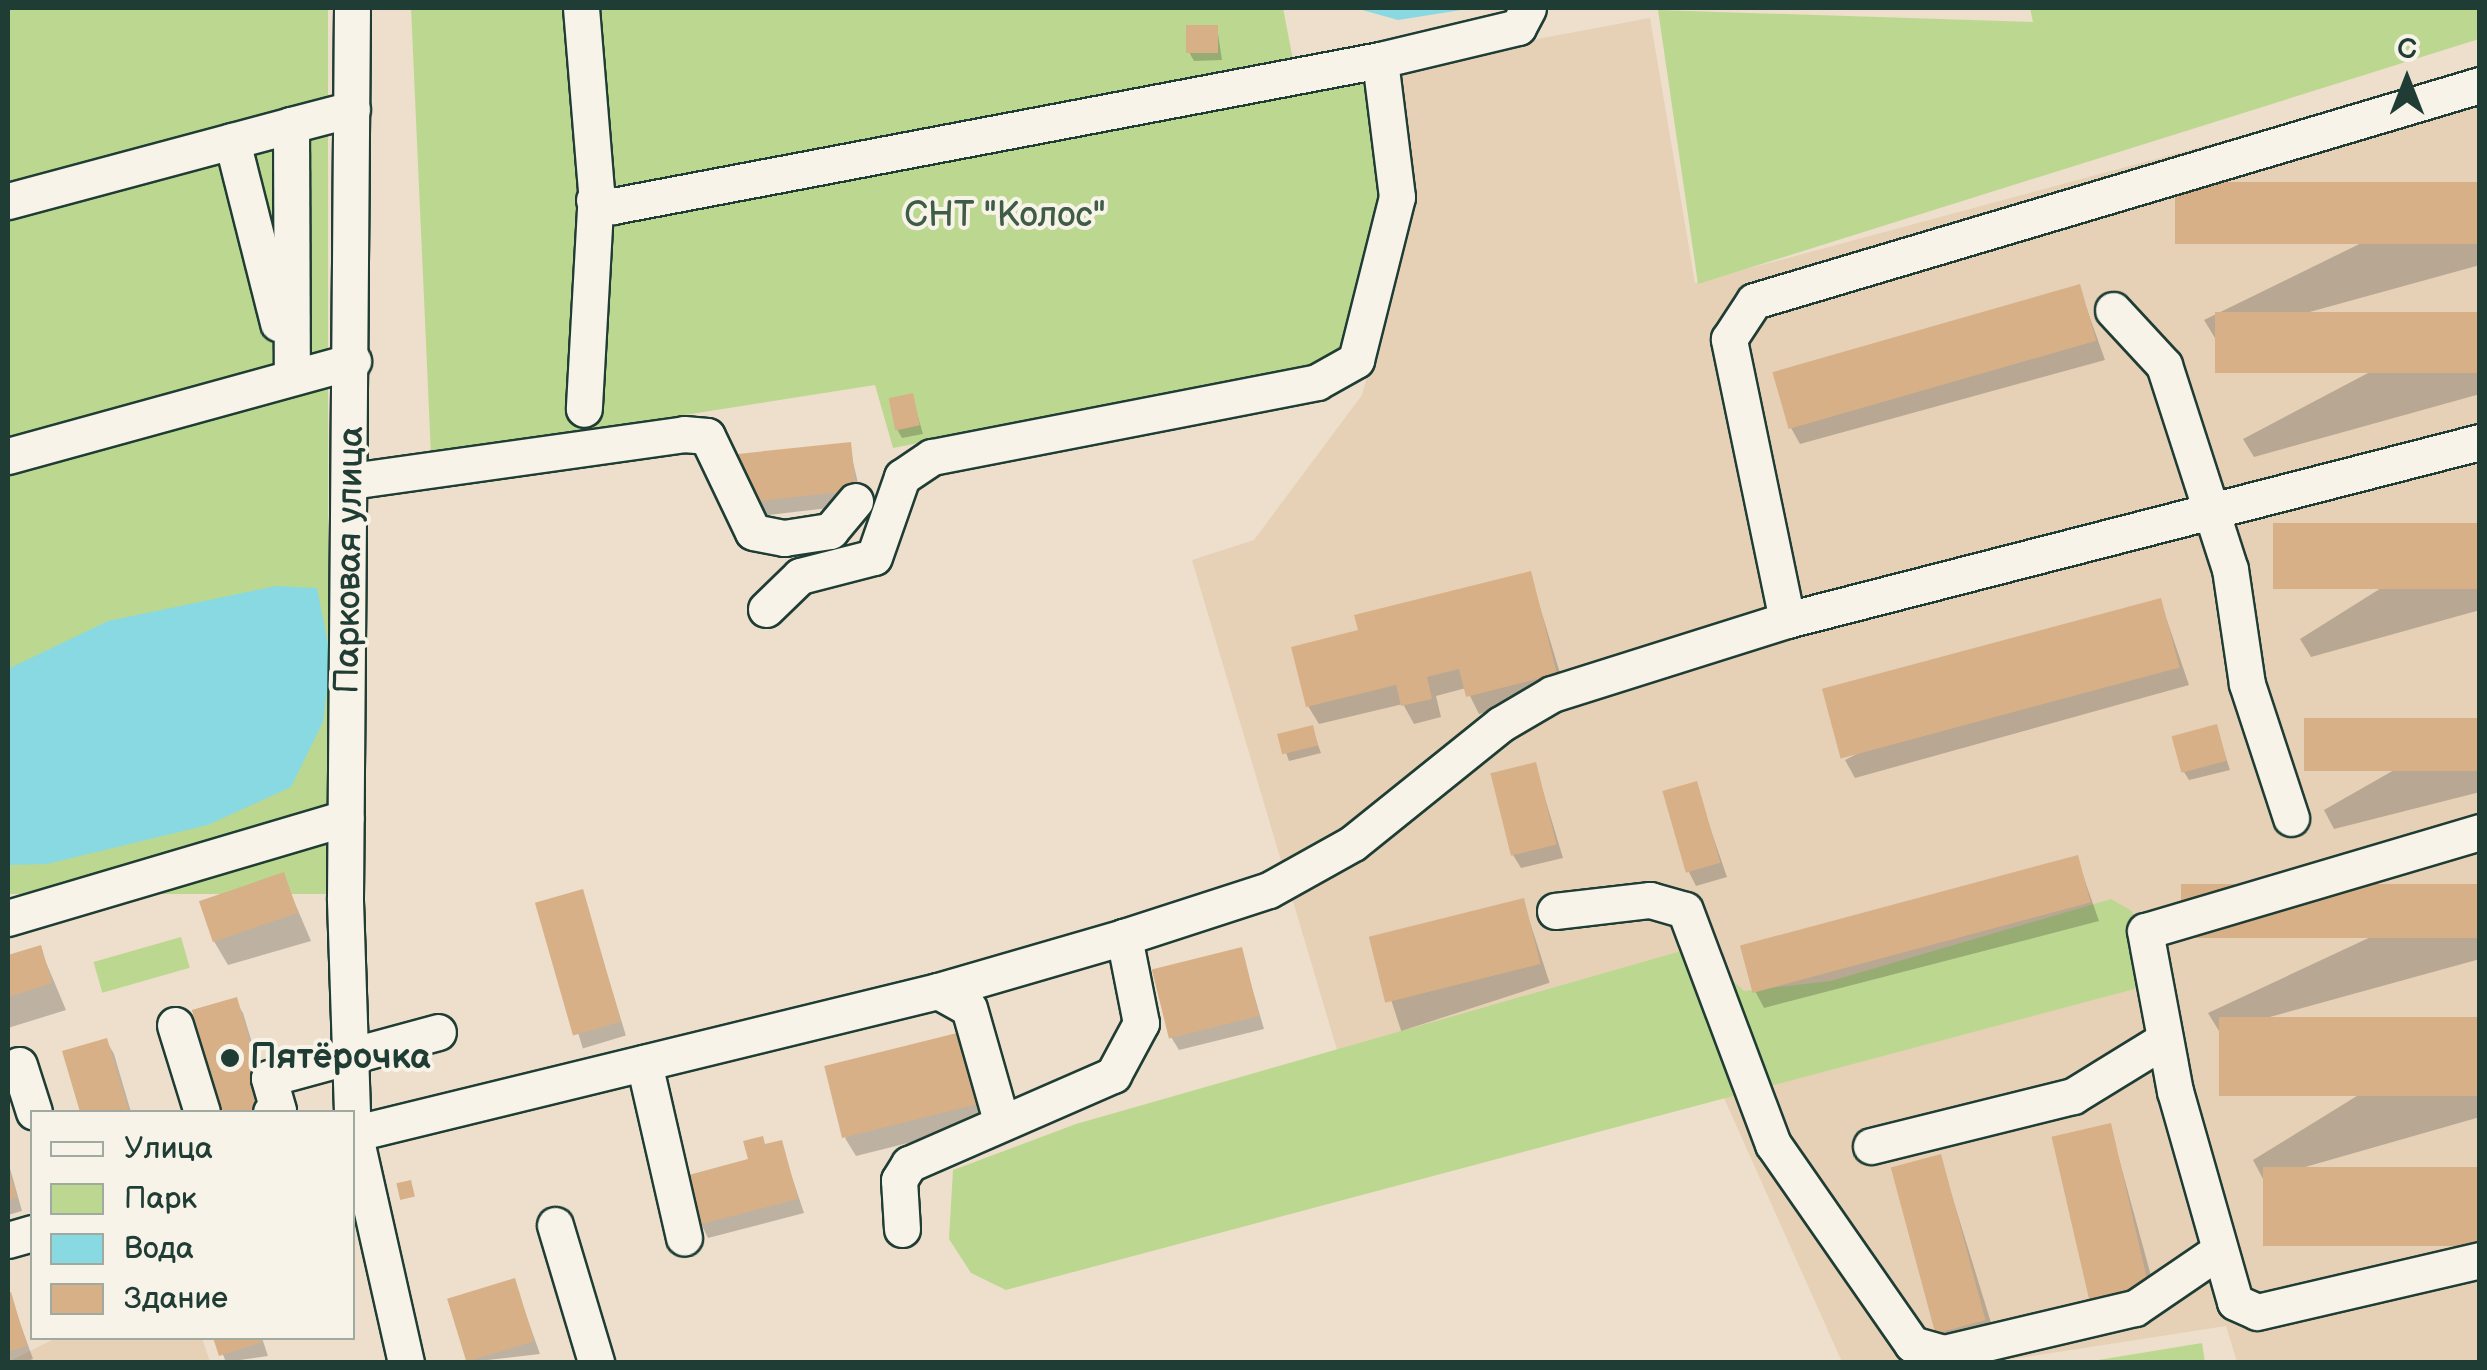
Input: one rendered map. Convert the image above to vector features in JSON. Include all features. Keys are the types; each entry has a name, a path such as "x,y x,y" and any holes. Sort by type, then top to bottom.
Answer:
{"street":[{"name":"Парковая улица","path":"352,8 353,361 346,818 352,1110"},
{"path":"581,8 594,200 584,409"},
{"path":"594,200 614,206 1380,60 1518,27 1528,8"},
{"path":"766,609 800,576 874,557 902,477 932,457 1316,382 1356,360 1397,197 1380,60"},
{"path":"1787,620 1729,338 1754,301 2480,86"},
{"path":"8,201 352,109"},
{"path":"291,125 292,378"},
{"path":"232,141 292,378"},
{"path":"2113,310 2164,364 2211,510 2247,684 2292,818"},
{"path":"8,456 353,361"},
{"path":"351,480 684,434 706,436 753,532 819,534 854,501"},
{"path":"355,1134 938,992 1269,890 1354,843 1552,694 1787,620 2480,442"},
{"path":"8,918 346,818"},
{"path":"2480,832 2144,931 2164,1040 2216,1252 2234,1302 2257,1312 2480,1260"},
{"path":"1555,911 1650,900 1685,910 1773,1144 1912,1344 1944,1353 2135,1308 2216,1252"},
{"path":"902,1230 899,1180 909,1164 1000,1117 1113,1075 1142,1023 1124,936"},
{"path":"938,992 970,1008 1000,1117"},
{"path":"176,1026 201,1110"},
{"path":"278,1110 269,1078 349,1060 438,1032"},
{"path":"1871,1146 2074,1096 2164,1040"},
{"path":"644,1063 684,1238"},
{"path":"19,1065 33,1110"},
{"path":"355,1143 406,1362"},
{"path":"556,1225 596,1362"}],"shaded area":[{"path":"1650,18 1695,283 2479,72 2479,1362 2237,1362 2226,1326 1994,1362 1842,1362 1661,957 1340,1060 1192,560 1254,540 1362,395 1417,194 1398,65"},
{"path":"52,1340 203,1340 210,1362 8,1362"}],"green space":[{"path":"8,8 328,8 328,894 8,894"},
{"name":"СНТ \"Колос\"","path":"411,8 1283,8 1298,86 1367,72 1386,206 1348,341 1332,364 893,448 875,385 431,455"},
{"path":"2030,8 2479,8 2479,39 1698,284 1658,10 2033,22"},
{"path":"2111,899 2132,911 2142,987 1006,1290 971,1273 949,1239 953,1170 1076,1124 1695,947 1744,991 1831,981"},
{"path":"181,937 190,968 102,993 94,962"},
{"path":"2202,1343 2205,1362 2086,1362"}],"water":[{"path":"1355,8 1474,8 1398,20"},
{"path":"276,586 317,588 331,659 323,722 291,787 208,825 47,864 8,865 8,669 108,621"}],"building":[{"path":"1186,25 1218,25 1218,53 1186,53"},
{"path":"2175,182 2480,182 2480,244 2175,244"},
{"path":"2080,284 2096,341 1789,429 1772,372"},
{"path":"2215,312 2480,312 2480,373 2215,373"},
{"path":"913,393 920,425 895,430 889,398"},
{"path":"851,442 856,491 741,503 736,454"},
{"path":"2273,523 2480,523 2480,589 2273,589"},
{"path":"1531,571 1557,674 1466,697 1459,669 1427,677 1432,699 1401,706 1396,685 1306,707 1291,647 1358,630 1354,615"},
{"path":"2161,598 2180,668 1841,758 1822,689"},
{"path":"2304,718 2480,718 2480,771 2304,771"},
{"path":"2217,724 2227,761 2181,773 2172,736"},
{"path":"1313,725 1318,745 1282,754 1277,734"},
{"path":"1536,762 1557,844 1511,856 1490,773"},
{"path":"1697,781 1720,863 1686,873 1662,791"},
{"path":"2078,855 2091,902 1753,993 1740,946"},
{"path":"284,872 298,913 213,942 199,901"},
{"path":"2181,884 2480,884 2480,938 2181,938"},
{"path":"583,889 621,1022 573,1035 535,903"},
{"path":"1524,898 1540,964 1385,1003 1369,937"},
{"path":"41,945 52,983 8,997 8,955"},
{"path":"1242,947 1259,1016 1169,1038 1152,969"},
{"name":"Пятёрочка","path":"237,997 268,1107 257,1110 221,1110 192,1010"},
{"path":"2219,1017 2480,1017 2480,1096 2219,1096"},
{"path":"961,1032 979,1104 842,1138 824,1066"},
{"path":"107,1038 128,1110 79,1110 62,1051"},
{"path":"2111,1123 2149,1287 2089,1300 2052,1137"},
{"path":"763,1136 765,1144 782,1140 798,1199 698,1225 685,1176 748,1159 743,1141"},
{"path":"1941,1154 1986,1320 1935,1334 1891,1167"},
{"path":"2263,1167 2480,1167 2480,1246 2263,1246"},
{"path":"8,1170 17,1197 8,1200"},
{"path":"411,1180 415,1197 400,1200 396,1183"},
{"path":"515,1278 534,1341 466,1362 447,1299"},
{"path":"11,1292 27,1346 8,1352 8,1293"},
{"path":"214,1340 262,1342 219,1356"}],"place":[{"name":"Пятёрочка","path":"230,1058"}]}
